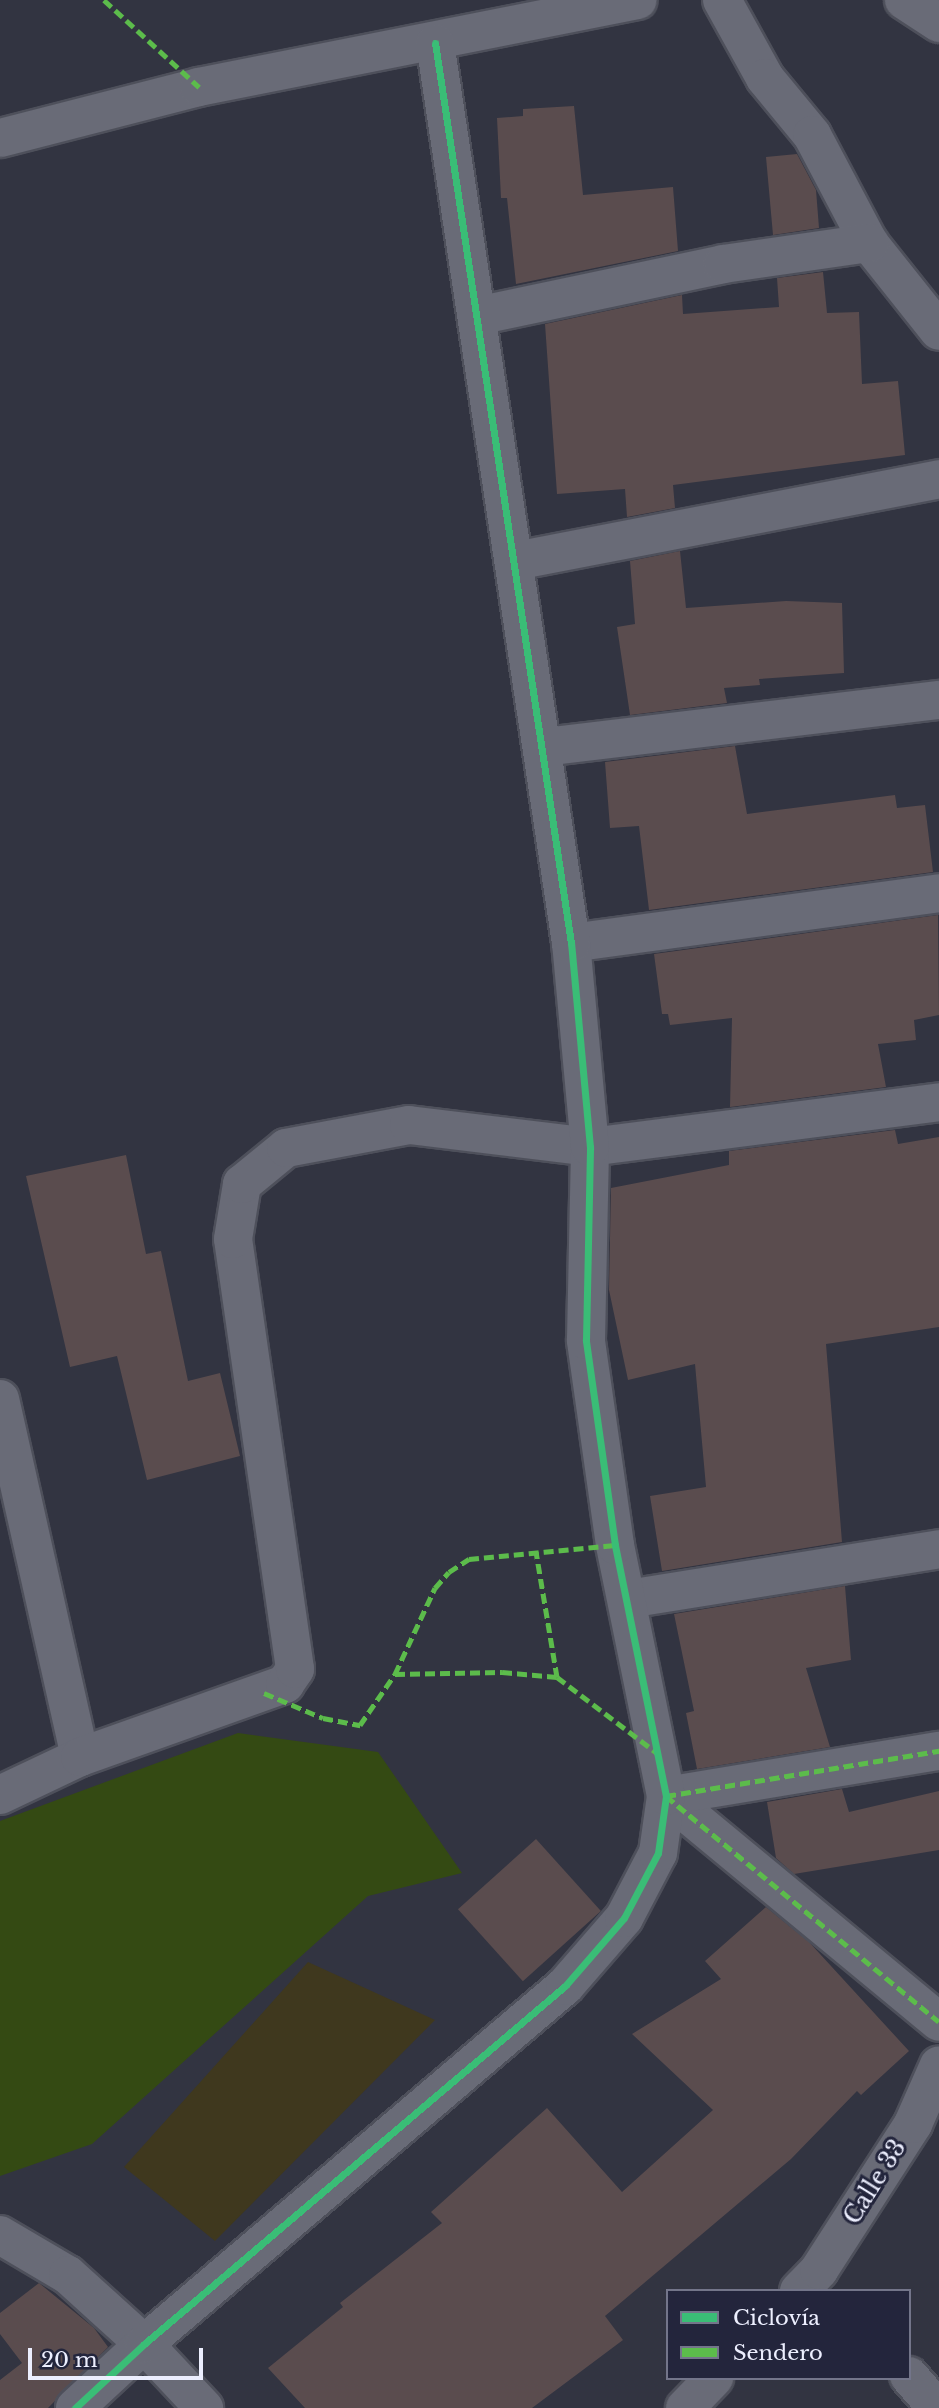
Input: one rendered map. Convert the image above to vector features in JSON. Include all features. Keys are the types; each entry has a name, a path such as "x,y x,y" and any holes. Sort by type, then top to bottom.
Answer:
{"street":[{"path":"0,138 199,87 435,43 637,0"},
{"path":"722,0 765,78 812,135 869,243 939,331"},
{"path":"904,0 939,23"},
{"path":"75,2408 144,2344 565,1986 624,1918 658,1853 666,1796 615,1545 586,1340 590,1147 571,943 544,747 435,43"},
{"path":"477,316 723,264 869,243"},
{"path":"515,561 939,479"},
{"path":"544,747 939,700"},
{"path":"571,943 939,893"},
{"path":"0,1795 80,1757 285,1685 295,1669 233,1239 242,1184 286,1148 409,1125 590,1147 939,1102"},
{"path":"0,1399 80,1757"},
{"path":"628,1599 939,1549"},
{"path":"666,1796 939,1751"},
{"path":"666,1796 939,2022"},
{"name":"Calle 33","path":"819,2284 913,2124 939,2065"},
{"path":"0,2235 68,2275 144,2344 204,2408"},
{"path":"911,2378 937,2408"},
{"path":"685,2408 712,2380"}],"green space":[{"path":"238,1733 378,1752 462,1873 368,1896 92,2144 0,2176 0,1821"}],"sand":[{"path":"308,1962 435,2020 215,2241 124,2167"}],"building":[{"path":"574,106 583,195 673,187 678,251 516,284 507,198 501,198 497,118 523,116 523,109"},
{"path":"797,154 816,190 819,228 773,235 766,157"},
{"path":"823,272 827,313 859,312 862,384 898,381 905,455 673,485 675,508 627,517 625,489 557,494 545,324 682,295 683,314 779,307 777,278"},
{"path":"680,551 686,608 786,601 842,603 844,673 759,679 760,685 724,688 727,703 630,715 617,627 635,624 630,561"},
{"path":"735,746 747,814 895,795 897,808 925,805 933,872 649,910 639,826 610,828 605,762"},
{"path":"938,915 939,1015 914,1020 916,1040 878,1044 886,1087 730,1107 732,1018 670,1025 668,1014 662,1014 654,954"},
{"path":"895,1130 898,1144 939,1137 939,1327 826,1344 842,1542 662,1571 650,1496 706,1487 695,1364 628,1380 609,1290 611,1188 729,1165 729,1151"},
{"path":"126,1155 146,1254 161,1251 188,1381 220,1373 240,1456 147,1480 117,1356 70,1367 26,1176"},
{"path":"845,1586 851,1660 806,1668 830,1747 697,1769 686,1713 694,1711 674,1614"},
{"path":"842,1789 849,1812 939,1791 939,1850 794,1874 776,1858 767,1802"},
{"path":"536,1839 601,1911 523,1981 458,1909"},
{"path":"766,1907 809,1942 909,2051 861,2095 857,2091 791,2159 605,2316 623,2340 532,2408 305,2408 268,2368 343,2307 340,2303 442,2223 431,2212 547,2108 622,2192 713,2110 632,2034 721,1979 705,1961"},
{"path":"39,2283 94,2328 108,2347 48,2408 0,2408 0,2380 22,2363 0,2334 0,2313"}],"marked path":[{"path":"104,0 199,87"},
{"path":"264,1693 323,1718 360,1725 395,1674 435,1588 449,1572 469,1559 615,1545"},
{"path":"395,1674 502,1672 557,1677 536,1552"},
{"path":"557,1677 657,1753"},
{"path":"666,1796 939,1751"},
{"path":"666,1796 939,2022"}],"cycle path":[{"path":"75,2408 144,2344 565,1986 624,1918 658,1853 666,1796 615,1545 586,1340 590,1147 571,943 435,43"}]}
